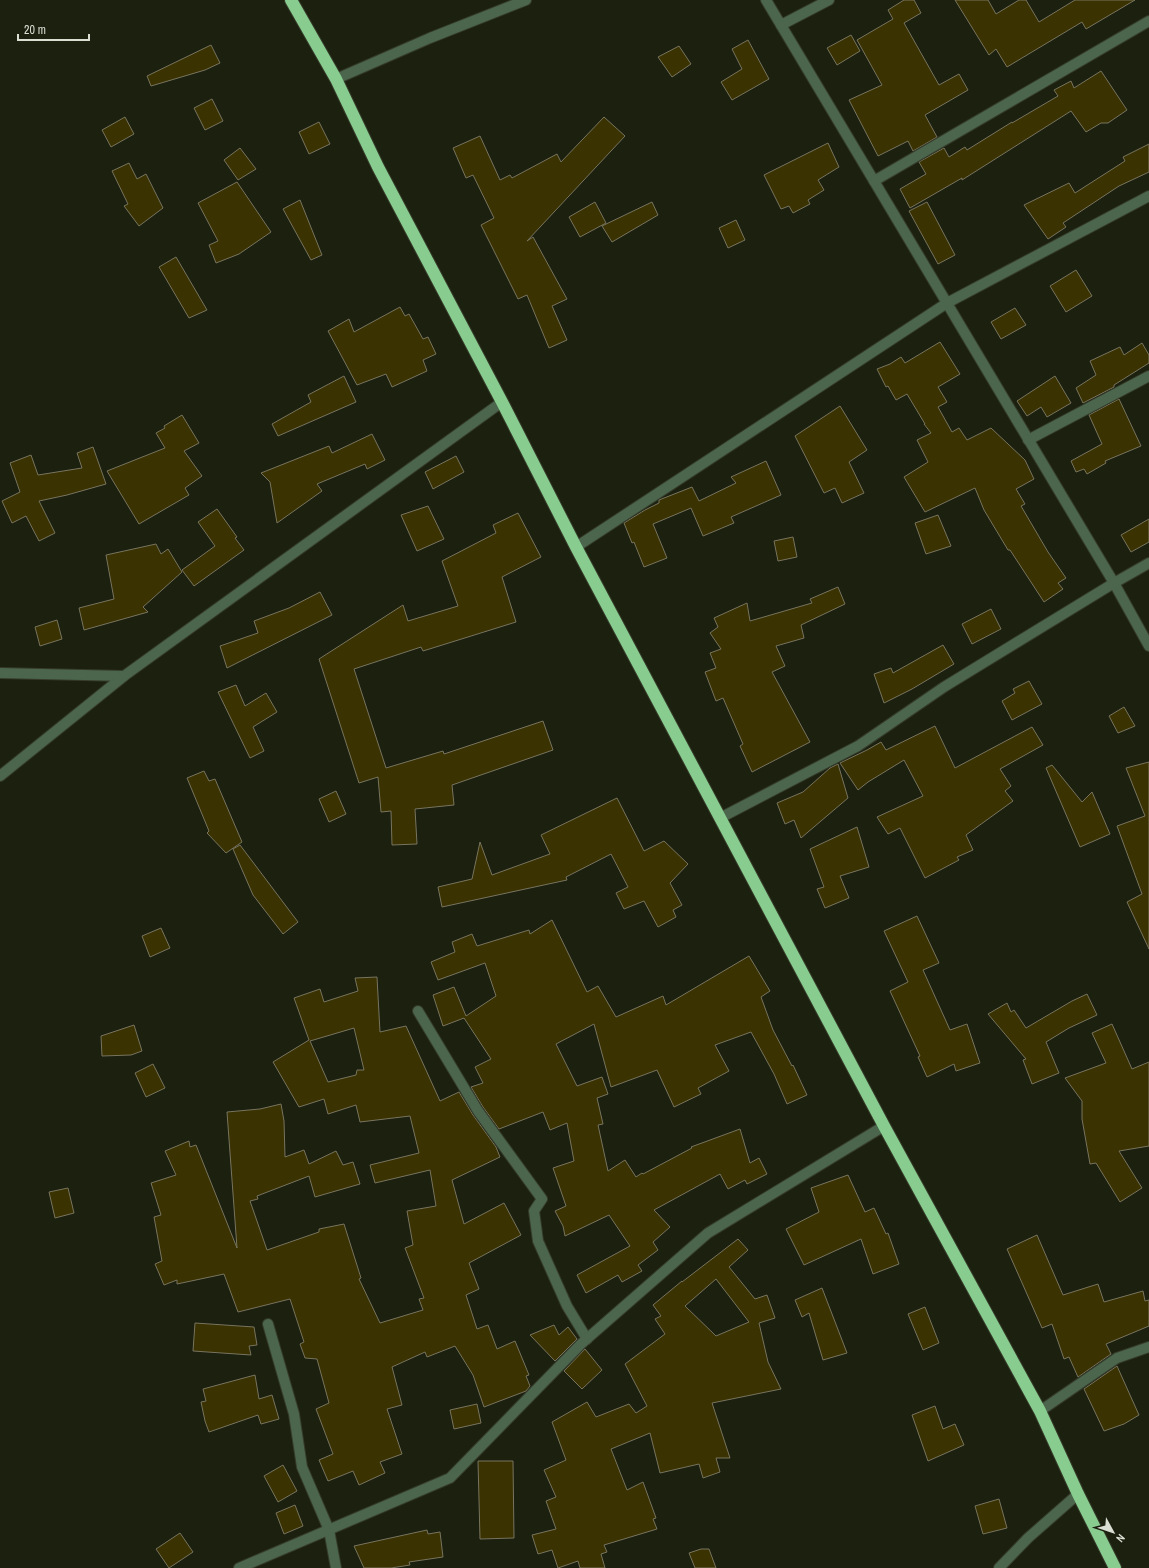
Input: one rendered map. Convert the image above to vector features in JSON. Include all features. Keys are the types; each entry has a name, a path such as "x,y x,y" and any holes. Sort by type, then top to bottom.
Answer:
{"highway":[{"path":"291,0 336,79 378,167 502,402 576,547 884,1126 1040,1410 1078,1494 1115,1568"}],"street":[{"path":"336,79 430,38 526,0"},
{"path":"766,0 1114,583 1149,646"},
{"path":"781,25 829,0"},
{"path":"874,181 1149,21"},
{"path":"576,547 946,303 1149,196"},
{"path":"1028,440 1149,376"},
{"path":"0,776 124,676 502,402"},
{"path":"720,818 858,746 944,687 1149,563"},
{"path":"0,673 124,676"},
{"path":"418,1011 478,1111 542,1199 534,1211 538,1241 568,1306 587,1339"},
{"path":"239,1568 450,1478 587,1339 708,1233 884,1126"},
{"path":"268,1324 294,1414 302,1467 329,1530 336,1568"},
{"path":"1040,1410 1117,1358 1149,1347"},
{"path":"999,1568 1028,1538 1078,1494"}],"building":[{"path":"904,0 914,0 921,13 904,23 939,85 959,74 968,90 925,115 937,137 913,151 908,141 878,156 849,100 882,85 857,40 893,19 888,10"},
{"path":"955,0 988,0 996,14 1019,0 1026,0 1039,22 1075,0 1135,0 1086,29 1082,22 1007,67 996,49 989,55"},
{"path":"851,35 860,51 837,65 827,48"},
{"path":"748,40 769,79 732,100 721,82 742,69 732,49"},
{"path":"211,45 220,63 205,70 151,86 147,76"},
{"path":"679,46 691,64 672,77 658,57"},
{"path":"1101,71 1127,110 1108,123 1101,123 1086,132 1071,111 962,180 962,178 910,208 900,189 926,174 919,162 944,148 949,157 965,147 967,150 1058,96 1054,90 1071,81 1074,88"},
{"path":"212,99 223,121 205,130 194,108"},
{"path":"125,117 134,134 111,147 102,130"},
{"path":"604,117 625,136 527,241 533,237 567,299 552,306 567,340 549,348 527,295 518,299 481,225 494,218 473,175 466,178 453,148 480,136 500,180 510,175 512,178 557,154 561,162"},
{"path":"319,122 330,144 309,154 299,132"},
{"path":"828,143 839,167 818,180 824,190 808,200 810,204 793,213 789,206 781,209 764,175"},
{"path":"1149,144 1149,172 1119,186 1063,223 1066,227 1048,239 1024,205 1069,183 1075,193 1125,161 1123,157"},
{"path":"240,148 256,169 238,180 224,160"},
{"path":"129,163 137,179 146,174 163,208 139,226 124,206 128,204 112,171"},
{"path":"237,182 271,232 239,254 216,263 209,245 218,241 198,203"},
{"path":"300,200 322,255 311,260 283,209"},
{"path":"595,202 606,223 580,237 569,217"},
{"path":"652,202 658,215 612,242 602,226"},
{"path":"927,202 955,255 938,264 909,211"},
{"path":"736,220 745,240 728,248 719,228"},
{"path":"176,257 207,310 189,318 159,267"},
{"path":"1076,270 1092,296 1066,312 1050,286"},
{"path":"400,307 405,316 409,314 423,339 428,337 436,354 423,360 427,371 392,387 386,374 357,385 328,331 349,319 354,332"},
{"path":"1015,308 1026,325 1001,339 991,322"},
{"path":"940,342 960,374 938,387 947,402 938,407 952,432 959,428 967,440 991,428 1025,460 1034,479 1016,489 1025,504 1021,506 1048,552 1066,578 1058,583 1063,589 1044,602 1010,550 1008,550 984,510 975,488 925,512 904,477 928,462 917,440 931,433 924,424 907,394 896,400 888,386 886,387 877,369 890,364 901,357 905,363"},
{"path":"1142,343 1149,355 1149,363 1114,385 1114,387 1083,403 1076,388 1096,375 1090,361 1120,347 1124,355"},
{"path":"344,376 356,402 278,436 272,424 311,402 308,395"},
{"path":"1055,376 1071,403 1047,417 1041,407 1027,416 1017,401"},
{"path":"1119,399 1141,446 1105,461 1106,463 1087,474 1084,469 1076,472 1071,461 1102,444 1089,415"},
{"path":"840,406 867,450 849,462 864,493 842,503 835,488 824,493 795,436"},
{"path":"182,415 199,443 184,451 202,476 185,488 189,495 139,524 107,471 165,448 156,433 165,428 164,426"},
{"path":"372,434 385,460 367,469 365,464 317,484 322,491 277,523 270,482 261,473 329,446 332,453"},
{"path":"93,447 106,484 39,501 55,533 39,541 26,516 12,523 2,501 20,492 10,463 31,455 38,475 82,468 77,453"},
{"path":"456,456 464,472 433,489 425,472"},
{"path":"766,461 781,495 731,517 734,523 703,536 691,508 653,524 667,558 644,567 634,542 632,543 624,523 659,503 659,500 692,487 699,501 736,483 731,477"},
{"path":"428,506 444,539 417,551 401,515"},
{"path":"217,509 237,537 235,538 244,550 194,586 182,570 215,546 198,522"},
{"path":"518,513 541,557 502,577 516,622 423,651 421,647 354,669 386,768 443,751 444,754 543,721 553,750 452,785 454,805 415,809 417,844 392,845 391,811 381,812 378,777 359,783 319,659 403,605 408,621 458,606 442,561 496,533 493,525"},
{"path":"938,515 951,546 926,554 915,523"},
{"path":"1149,519 1149,542 1131,552 1121,535"},
{"path":"793,537 797,557 778,561 774,541"},
{"path":"156,544 161,554 168,549 182,572 143,607 148,612 84,630 79,608 114,599 106,555"},
{"path":"838,587 845,604 801,625 804,638 776,646 785,666 772,672 810,742 752,772 740,746 743,744 723,698 716,701 705,672 716,668 710,653 721,649 710,633 718,627 714,618 747,603 750,621 812,603 810,599"},
{"path":"320,592 332,615 227,668 220,646 258,633 254,621 289,608"},
{"path":"991,609 1001,629 972,644 962,624"},
{"path":"57,620 62,639 40,646 35,627"},
{"path":"943,645 954,664 912,689 884,703 874,674 891,668 893,673"},
{"path":"1029,681 1042,704 1012,720 1002,701 1015,693 1013,689"},
{"path":"236,685 245,706 266,693 277,712 253,727 264,751 250,758 218,692"},
{"path":"1124,707 1135,726 1118,733 1109,716"},
{"path":"935,726 955,768 1032,727 1043,745 1000,769 1011,786 1005,791 1013,801 966,835 973,850 957,857 959,860 925,878 900,828 888,834 877,817 923,796 904,760 868,782 858,790 840,763 881,742 886,750"},
{"path":"1149,762 1149,949 1127,902 1142,894 1117,826 1145,816 1126,768"},
{"path":"838,764 848,798 801,838 794,820 785,824 777,803 803,792 830,768"},
{"path":"1052,765 1082,802 1092,792 1110,834 1080,847 1046,768"},
{"path":"204,771 209,781 215,779 242,842 226,853 207,833 209,831 187,778"},
{"path":"336,791 346,814 329,822 319,799"},
{"path":"617,798 644,851 664,841 688,864 670,883 682,905 673,910 676,917 658,927 644,901 624,909 616,893 628,887 611,854 566,877 567,880 442,907 438,887 472,879 480,842 492,875 550,854 541,835"},
{"path":"857,827 869,867 840,876 849,898 825,908 817,889 824,887 810,849"},
{"path":"240,845 298,922 283,934 253,895 233,849"},
{"path":"917,916 939,963 923,970 950,1030 967,1024 980,1063 956,1071 954,1064 927,1077 918,1057 920,1056 890,991 908,982 884,931"},
{"path":"552,920 587,992 598,986 616,1017 663,996 666,1005 749,956 770,991 761,997 773,1030 792,1066 793,1065 807,1095 787,1104 774,1074 751,1032 715,1045 729,1071 698,1088 701,1094 674,1107 657,1070 611,1087 594,1024 556,1044 577,1086 602,1077 608,1094 597,1098 603,1124 598,1125 608,1171 625,1160 636,1177 692,1148 691,1147 740,1129 750,1163 759,1158 767,1174 747,1184 745,1180 728,1189 720,1174 654,1210 670,1227 653,1242 658,1250 638,1265 642,1271 622,1282 618,1275 586,1293 577,1275 630,1246 609,1215 565,1236 563,1226 555,1211 566,1206 553,1168 574,1161 567,1123 550,1130 543,1112 499,1129 471,1087 483,1083 475,1067 491,1059 464,1018 443,1026 433,995 454,987 466,1016 496,996 485,963 438,980 431,962 455,952 452,942 472,934 477,946 529,930 530,934"},
{"path":"161,928 170,948 150,957 142,936"},
{"path":"377,977 380,1032 406,1026 440,1101 459,1092 473,1115 496,1147 500,1157 452,1180 464,1224 504,1203 521,1235 469,1263 479,1289 466,1295 477,1329 488,1325 497,1349 515,1341 529,1375 526,1376 530,1386 526,1391 484,1407 473,1375 455,1346 427,1357 425,1352 392,1367 402,1405 387,1409 402,1454 380,1462 385,1473 359,1485 353,1471 328,1481 319,1460 333,1454 316,1409 329,1403 317,1359 305,1358 300,1344 304,1342 290,1299 238,1312 224,1274 177,1284 177,1280 164,1285 155,1264 162,1261 154,1217 161,1215 151,1183 176,1175 165,1151 189,1141 190,1147 196,1145 237,1248 227,1112 260,1109 281,1104 284,1121 285,1157 304,1150 309,1164 336,1151 343,1165 353,1162 360,1184 315,1197 309,1176 257,1196 258,1199 250,1201 267,1250 319,1232 319,1229 344,1224 361,1278 359,1279 380,1323 423,1310 419,1299 424,1298 405,1248 413,1245 407,1211 436,1206 430,1170 375,1183 370,1165 419,1153 410,1116 360,1122 356,1105 328,1114 324,1099 299,1107 273,1062 309,1040 294,998 320,989 324,1002 358,991 355,978","holes":["354,1028 364,1070 357,1070 356,1075 328,1082 310,1041"]},
{"path":"1087,994 1097,1015 1069,1028 1046,1042 1059,1073 1032,1084 1023,1060 1026,1059 988,1014 1007,1003 1011,1012 1014,1010 1026,1028"},
{"path":"1112,1024 1132,1069 1149,1062 1149,1146 1119,1151 1142,1188 1120,1202 1096,1163 1090,1164 1082,1119 1082,1101 1065,1078 1106,1063 1092,1033"},
{"path":"134,1025 142,1051 131,1055 102,1056 101,1036"},
{"path":"153,1064 165,1088 146,1097 135,1073"},
{"path":"848,1175 865,1212 874,1208 886,1234 888,1233 899,1264 873,1274 861,1239 804,1265 786,1229 819,1212 811,1188"},
{"path":"68,1188 74,1213 55,1218 49,1192"},
{"path":"1037,1235 1063,1295 1098,1284 1104,1302 1143,1291 1145,1301 1149,1300 1149,1326 1106,1344 1111,1354 1078,1377 1069,1357 1064,1359 1052,1324 1042,1328 1007,1249"},
{"path":"738,1239 748,1250 729,1267 755,1299 767,1295 775,1318 759,1323 768,1362 781,1389 712,1403 730,1458 716,1458 720,1472 703,1478 699,1464 660,1473 650,1433 611,1449 627,1490 643,1482 656,1518 653,1519 657,1529 604,1545 607,1552 601,1554 605,1568 580,1568 578,1561 558,1568 552,1550 538,1554 532,1535 556,1529 546,1501 556,1497 544,1470 566,1460 552,1422 587,1402 596,1417 629,1404 636,1413 647,1406 625,1364 665,1334 655,1319 661,1316 653,1305","holes":["716,1279 749,1322 716,1336 685,1306"]},
{"path":"822,1288 847,1353 823,1360 809,1313 802,1317 795,1300"},
{"path":"925,1307 939,1343 923,1350 908,1314"},
{"path":"195,1323 254,1327 257,1345 249,1346 251,1355 193,1351"},
{"path":"554,1325 559,1335 568,1327 577,1339 555,1361 530,1335"},
{"path":"585,1349 602,1370 582,1389 564,1371"},
{"path":"1117,1366 1139,1415 1124,1424 1104,1431 1084,1389"},
{"path":"255,1375 259,1399 272,1395 279,1419 261,1424 258,1415 209,1432 201,1402 206,1401 203,1389"},
{"path":"477,1404 481,1423 454,1429 450,1410"},
{"path":"935,1406 943,1429 955,1424 964,1445 928,1461 912,1415"},
{"path":"478,1461 513,1461 514,1538 480,1539"},
{"path":"283,1465 297,1491 278,1502 264,1476"},
{"path":"999,1499 1007,1528 983,1534 975,1506"},
{"path":"295,1505 303,1526 284,1534 276,1513"},
{"path":"427,1530 428,1534 440,1532 443,1557 409,1562 410,1565 391,1568 364,1568 354,1546"},
{"path":"180,1533 193,1552 169,1568 156,1549"},
{"path":"701,1549 709,1549 716,1568 695,1568 689,1553"}]}
